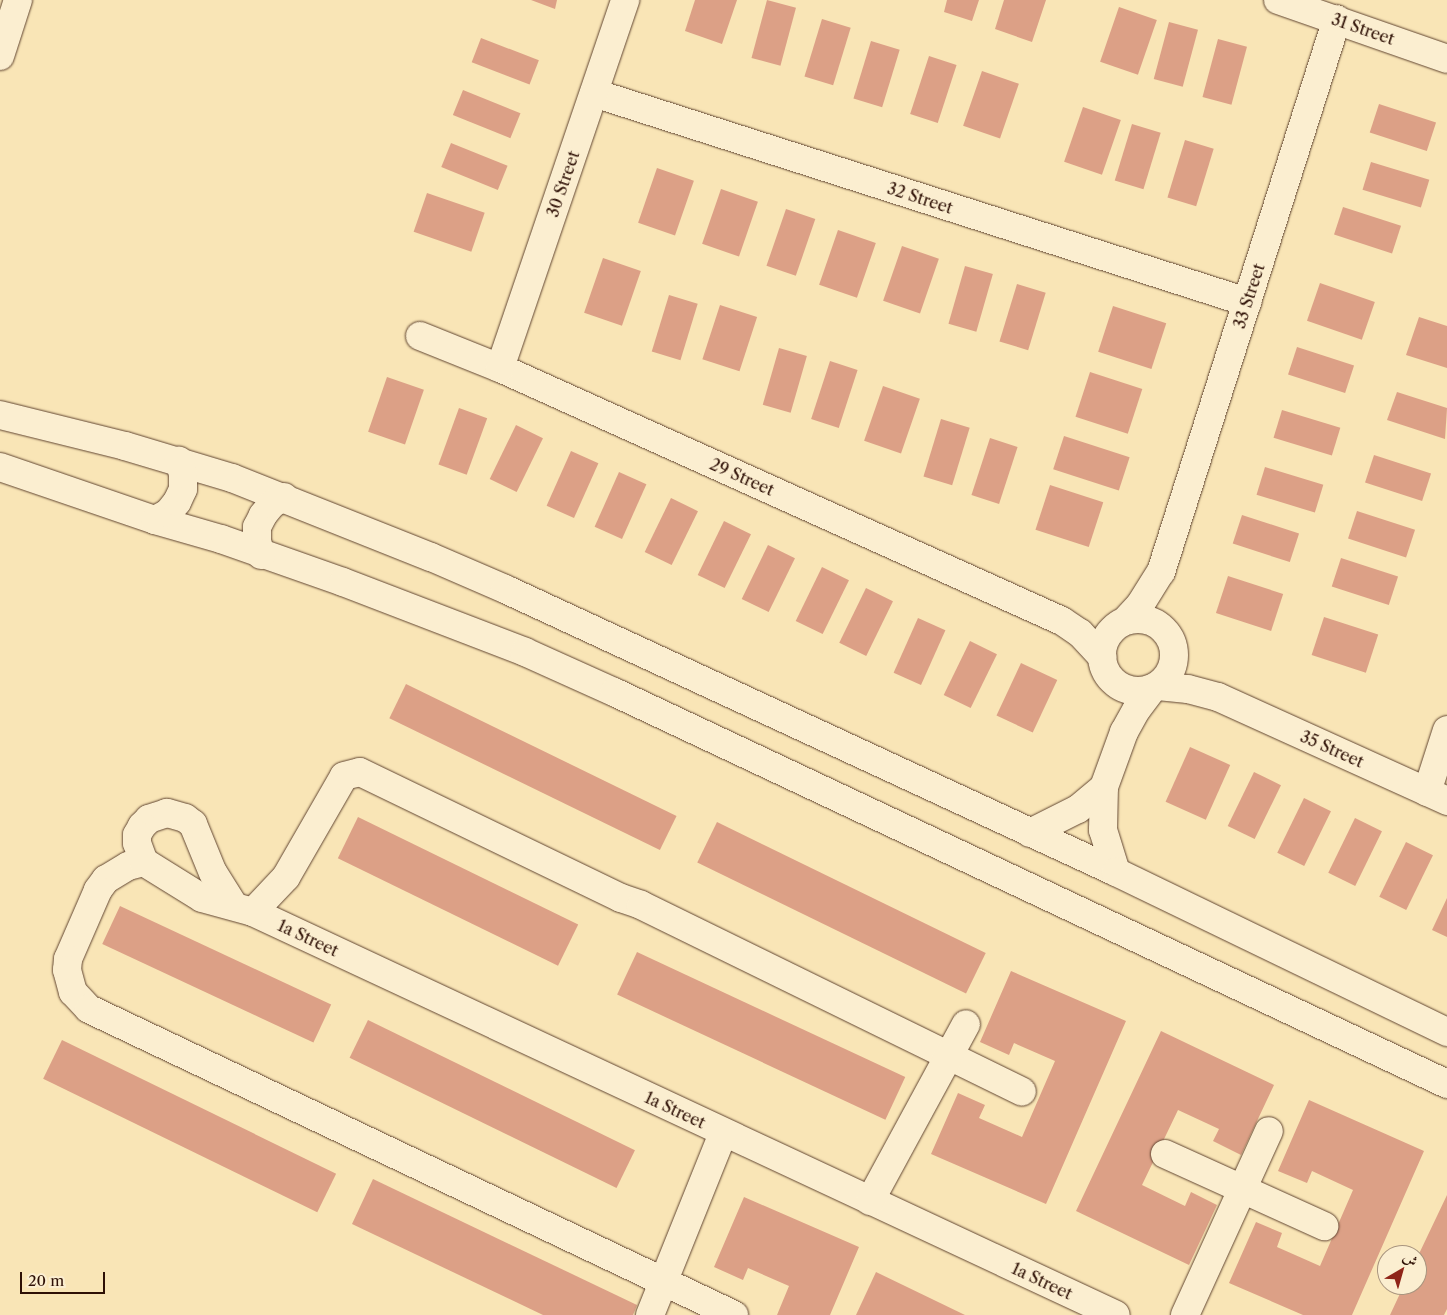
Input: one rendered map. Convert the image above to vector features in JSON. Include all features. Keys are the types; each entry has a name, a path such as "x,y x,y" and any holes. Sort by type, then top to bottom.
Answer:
{"street":[{"path":"0,56 18,0"},
{"name":"30 Street","path":"500,368 625,0"},
{"name":"31 Street","path":"1278,0 1447,59"},
{"name":"33 Street","path":"1122,622 1140,605 1161,572 1337,20"},
{"name":"32 Street","path":"594,93 1247,302"},
{"name":"29 Street","path":"420,336 500,368 1062,621 1080,633 1107,669"},
{"path":"0,415 179,461 284,497 505,589 1116,872 1447,1032"},
{"path":"155,520 168,513 177,502 183,489 183,474 179,461"},
{"path":"0,468 155,520 221,539 435,616 614,692 1447,1084"},
{"path":"261,554 257,541 257,528 263,515 272,504 284,497"},
{"name":"33 Street","path":"1161,572 1160,603 1166,631"},
{"path":"1116,872 1103,830 1104,786 1124,732 1137,709 1155,687 1169,674 1174,659 1171,640 1166,631 1148,619 1122,622 1105,639 1107,669 1122,706 1124,732"},
{"name":"29 Street","path":"1062,621 1090,626 1122,622"},
{"path":"1174,659 1195,680 1218,697"},
{"path":"1107,669 1132,691 1155,687 1188,689 1218,697"},
{"name":"35 Street","path":"1218,697 1437,796"},
{"path":"1437,796 1447,730"},
{"path":"734,1315 89,1009 80,1002 69,982 68,959 98,890 106,879 116,871 144,862 137,843 142,826 149,819 167,813 185,818 198,832 203,853 243,909 286,878 344,776 360,772 621,898 641,905 1022,1092"},
{"path":"1030,832 1078,809 1104,786"},
{"name":"1a Street","path":"144,862 212,903 243,909 1116,1315"},
{"path":"870,1202 966,1024"},
{"path":"1185,1315 1269,1131"},
{"path":"650,1315 723,1133"},
{"path":"1165,1154 1324,1226"}],"building":[{"path":"531,0 557,0 555,9"},
{"path":"695,0 737,0 722,44 685,31"},
{"path":"767,0 796,8 780,66 751,58"},
{"path":"947,0 979,0 972,21 944,12"},
{"path":"1004,0 1046,0 1032,42 995,29"},
{"path":"1119,7 1157,20 1138,75 1100,62"},
{"path":"822,19 851,28 833,85 804,76"},
{"path":"1169,22 1198,30 1183,87 1154,79"},
{"path":"481,38 539,60 530,84 472,62"},
{"path":"1218,39 1247,47 1231,105 1202,97"},
{"path":"871,41 900,50 882,107 853,98"},
{"path":"929,56 957,65 938,123 910,114"},
{"path":"982,71 1019,84 1000,139 963,126"},
{"path":"463,90 520,113 510,138 453,115"},
{"path":"1379,104 1436,123 1427,151 1370,133"},
{"path":"1083,107 1121,120 1102,175 1064,162"},
{"path":"1132,124 1161,133 1143,189 1115,180"},
{"path":"1185,140 1214,149 1196,206 1167,197"},
{"path":"451,143 508,166 498,190 441,167"},
{"path":"1371,162 1429,180 1421,208 1363,190"},
{"path":"657,168 694,181 675,236 638,223"},
{"path":"721,189 758,202 739,257 702,244"},
{"path":"427,193 485,213 471,252 414,232"},
{"path":"1343,207 1401,226 1392,253 1334,235"},
{"path":"786,209 815,219 796,276 766,266"},
{"path":"838,230 876,243 857,298 819,285"},
{"path":"902,246 939,259 920,314 883,301"},
{"path":"603,258 641,271 622,326 584,313"},
{"path":"965,266 993,274 976,332 948,324"},
{"path":"1320,283 1375,302 1362,340 1307,321"},
{"path":"1017,284 1046,293 1028,350 999,341"},
{"path":"669,295 698,304 680,360 652,351"},
{"path":"720,305 757,317 739,371 702,359"},
{"path":"1113,306 1166,323 1151,369 1098,352"},
{"path":"1419,317 1447,326 1447,368 1406,355"},
{"path":"1297,347 1354,366 1345,393 1288,375"},
{"path":"779,348 807,356 791,413 763,405"},
{"path":"830,361 858,370 839,428 811,419"},
{"path":"1090,372 1142,389 1128,434 1075,417"},
{"path":"387,377 424,390 405,445 368,432"},
{"path":"883,386 920,399 901,454 864,441"},
{"path":"1397,392 1447,408 1445,439 1387,420"},
{"path":"459,408 487,418 467,475 438,464"},
{"path":"1282,410 1340,428 1332,456 1274,438"},
{"path":"941,419 970,428 952,485 923,476"},
{"path":"516,425 543,438 517,492 490,479"},
{"path":"1064,436 1130,457 1119,491 1053,469"},
{"path":"990,438 1018,447 999,504 971,495"},
{"path":"571,451 598,463 574,518 547,506"},
{"path":"1374,455 1431,474 1422,501 1365,483"},
{"path":"1265,467 1323,485 1315,513 1257,495"},
{"path":"619,472 646,484 622,539 595,527"},
{"path":"1050,485 1103,502 1089,547 1035,530"},
{"path":"671,498 698,511 672,565 645,552"},
{"path":"1357,511 1415,530 1406,557 1348,539"},
{"path":"1242,515 1299,534 1290,562 1233,544"},
{"path":"724,521 751,534 725,588 698,575"},
{"path":"768,545 795,558 769,612 742,599"},
{"path":"1341,558 1398,577 1389,605 1332,587"},
{"path":"822,567 849,580 823,634 796,621"},
{"path":"1228,576 1283,594 1271,631 1216,613"},
{"path":"866,588 893,601 866,656 839,643"},
{"path":"1324,617 1378,635 1366,673 1312,655"},
{"path":"918,618 945,630 921,685 894,673"},
{"path":"970,641 997,654 971,708 944,695"},
{"path":"1021,663 1057,680 1033,732 996,716"},
{"path":"406,684 677,816 660,850 389,718"},
{"path":"1190,747 1230,765 1206,820 1166,802"},
{"path":"1254,772 1281,785 1255,839 1228,826"},
{"path":"1304,798 1331,811 1304,866 1277,853"},
{"path":"358,817 578,924 558,966 338,858"},
{"path":"1355,818 1382,831 1355,886 1328,873"},
{"path":"717,822 986,953 966,994 697,862"},
{"path":"1406,842 1433,855 1406,910 1379,897"},
{"path":"1447,898 1447,937 1432,930"},
{"path":"120,906 331,1004 313,1043 102,944"},
{"path":"637,952 905,1077 885,1120 617,995"},
{"path":"1011,971 1126,1021 1046,1204 931,1154 958,1093 985,1105 979,1118 1022,1137 1055,1061 1014,1043 1009,1055 980,1042"},
{"path":"368,1020 635,1150 617,1188 350,1058"},
{"path":"1161,1031 1274,1085 1241,1155 1213,1141 1219,1129 1178,1110 1142,1185 1185,1206 1191,1192 1217,1205 1189,1265 1076,1211"},
{"path":"62,1040 336,1174 317,1212 43,1079"},
{"path":"1309,1100 1424,1151 1383,1245 1377,1245 1377,1258 1352,1315 1303,1315 1229,1283 1256,1222 1282,1233 1277,1247 1320,1266 1353,1190 1312,1171 1307,1183 1278,1171"},
{"path":"373,1179 637,1305 633,1315 543,1315 352,1224"},
{"path":"1447,1195 1447,1309 1444,1315 1390,1315 1399,1295 1427,1295 1427,1245 1423,1245"},
{"path":"744,1197 859,1247 830,1315 777,1315 789,1286 748,1268 743,1280 714,1267"},
{"path":"876,1272 965,1315 856,1315"}]}
